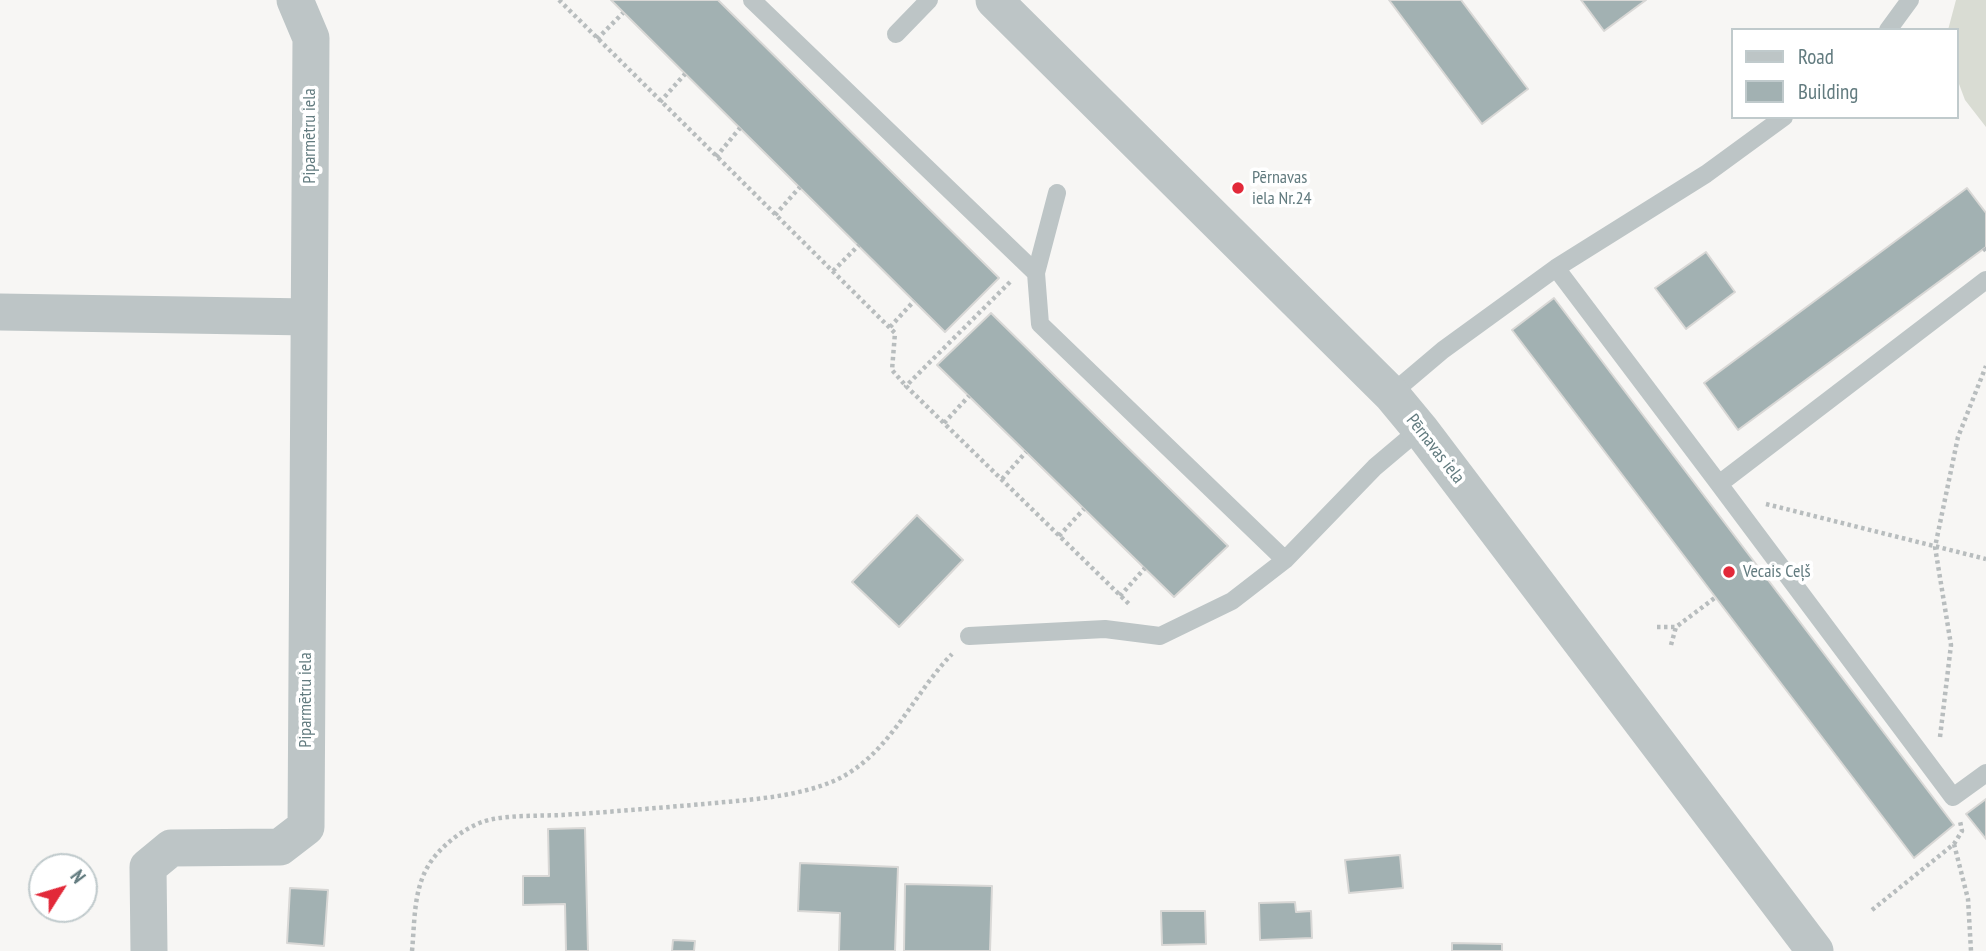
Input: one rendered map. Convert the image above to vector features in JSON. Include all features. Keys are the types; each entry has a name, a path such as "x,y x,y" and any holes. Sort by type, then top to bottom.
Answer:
{"street":[{"name":"Piparmētru iela","path":"149,951 148,867 171,848 281,847 306,827 311,38 295,0"},
{"name":"Pērnavas iela","path":"994,0 1391,394 1815,951"},
{"path":"0,312 309,317"}],"lane":[{"path":"751,0 1032,269"},
{"path":"897,34 929,0"},
{"path":"1889,28 1910,0"},
{"path":"1391,394 1443,350 1556,268 1706,174 1781,119"},
{"path":"1057,193 1032,269 1040,324 1285,561"},
{"path":"1556,268 1953,797 1986,773"},
{"path":"1722,489 1986,280"},
{"path":"969,636 1105,629 1160,636 1232,601 1285,561 1375,467 1420,429"}],"path":[{"path":"559,0 890,327 895,333 892,370 1160,636"},
{"path":"597,39 623,13"},
{"path":"660,102 685,74"},
{"path":"716,157 740,128"},
{"path":"775,215 800,187"},
{"path":"834,271 859,245"},
{"path":"906,386 1032,269"},
{"path":"890,327 914,301"},
{"path":"1935,772 1951,645 1935,547 1958,437 1986,366"},
{"path":"944,423 969,396"},
{"path":"1002,480 1026,452"},
{"path":"1722,489 1986,559"},
{"path":"1059,536 1084,509"},
{"path":"1120,596 1145,568"},
{"path":"1657,627 1676,627 1716,597"},
{"path":"1671,645 1676,627"},
{"path":"412,951 419,883 433,858 459,834 491,819 611,812 741,800 786,794 830,782 872,757 938,668 969,636"},
{"path":"1872,910 1954,844 1962,831 1953,797"},
{"path":"1954,844 1968,899 1972,951"}],"shaded area":[{"path":"1956,0 1986,0 1986,127 1965,100 1958,81 1958,28 1949,28"}],"building":[{"path":"611,0 718,0 999,278 945,332"},
{"path":"1389,0 1461,0 1528,89 1482,124"},
{"path":"1581,0 1646,0 1604,31"},
{"path":"1967,188 1986,213 1986,247 1738,430 1704,383"},
{"path":"1706,252 1735,292 1686,329 1655,288"},
{"path":"1554,298 1954,825 1914,858 1512,330"},
{"path":"991,313 1228,546 1174,597 937,365"},
{"path":"917,515 963,560 899,627 852,582"},
{"path":"1986,799 1986,839 1966,814"},
{"path":"585,828 588,951 566,951 565,904 523,905 523,876 549,876 548,829"},
{"path":"1400,855 1403,888 1349,893 1345,860"},
{"path":"800,863 898,867 895,951 839,951 840,913 798,911"},
{"path":"905,884 992,886 990,951 904,951"},
{"path":"290,888 328,890 324,946 287,943"},
{"path":"1295,902 1296,912 1311,911 1312,938 1260,940 1259,903"},
{"path":"1161,911 1205,911 1206,944 1162,945"},
{"path":"673,940 695,941 694,951 672,951"},
{"path":"1452,943 1502,944 1502,951 1452,951"}],"place":[{"name":"Pērnavas iela Nr.24","path":"1238,188"},
{"name":"Vecais Ceļš","path":"1729,572"}]}
